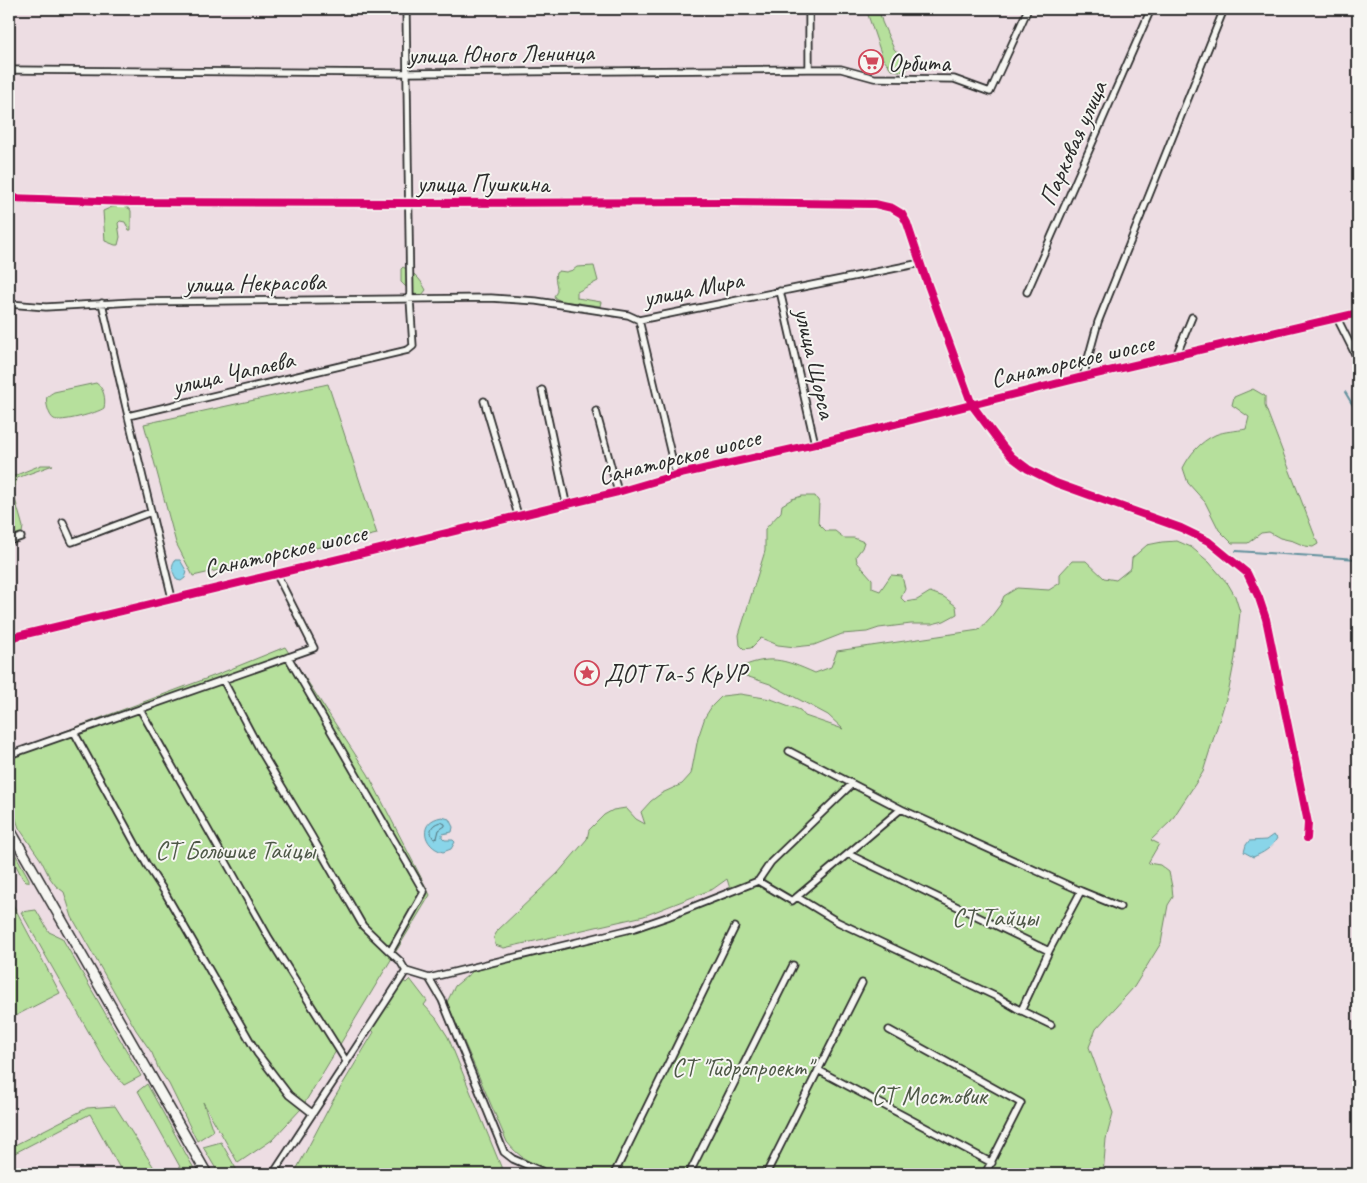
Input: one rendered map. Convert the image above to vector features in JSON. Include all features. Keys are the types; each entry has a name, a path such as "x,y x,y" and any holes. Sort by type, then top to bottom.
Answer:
{"main road":[{"path":"9,828 207,1174"}],"street":[{"name":"улица Чапаева","path":"128,416 408,350 413,346 408,203 406,9"},
{"path":"809,9 809,69"},
{"name":"улица Юного Ленинца","path":"9,70 406,73 809,69 841,70 874,78 954,79 990,92 1028,9"},
{"name":"Парковая улица","path":"1027,292 1152,9"},
{"path":"1083,377 1098,322 1224,9"},
{"name":"улица Пушкина","path":"9,198 131,202 727,202 875,204 892,208 902,214 907,223 972,405 1006,451 1028,469 1056,483 1181,528 1208,541 1247,573 1260,598 1266,619 1308,823 1307,838"},
{"name":"улица Мира","path":"410,298 536,300 628,315 639,320 921,263"},
{"name":"улица Щорса","path":"780,291 815,444"},
{"name":"улица Некрасова","path":"9,304 46,307 102,303 410,298"},
{"path":"102,303 172,598"},
{"name":"Санаторское шоссе","path":"9,638 618,492 676,475 815,444 1083,377 1358,313"},
{"path":"1176,356 1192,317"},
{"path":"1337,318 1358,360"},
{"path":"639,320 676,475"},
{"path":"542,390 566,503"},
{"path":"484,401 518,515"},
{"path":"596,411 618,492"},
{"path":"63,522 72,542 151,512"},
{"path":"9,541 21,537"},
{"path":"9,755 314,648 276,573"},
{"path":"288,657 424,892 390,952"},
{"path":"223,680 259,748 311,834 363,926 400,961 406,971 429,978 635,928 758,881 772,862 852,784"},
{"path":"140,709 269,938 346,1062"},
{"path":"74,732 147,865 164,891 257,1053 289,1095 312,1113"},
{"path":"789,751 901,809 1120,907"},
{"path":"758,881 792,901 901,809"},
{"path":"848,854 1050,951"},
{"path":"1021,1011 1081,891"},
{"path":"797,897 838,922 900,950 1051,1025"},
{"path":"614,1174 735,927"},
{"path":"689,1174 794,965"},
{"path":"273,1174 406,971"},
{"path":"429,978 442,1000 504,1152 548,1174"},
{"path":"766,1174 862,983"},
{"path":"889,1030 1020,1103 985,1174"},
{"path":"818,1070 992,1163"}],"green space":[{"path":"869,9 879,9 882,22 894,49 910,64 906,72 892,70 883,59 867,12"},
{"path":"124,206 131,211 131,230 129,230 125,222 120,221 118,223 120,237 118,245 115,245 105,241 103,211 112,207"},
{"path":"594,266 598,281 577,292 577,298 601,302 600,306 561,301 555,298 557,290 556,273 573,270 577,267"},
{"path":"403,267 414,274 421,282 426,290 422,295 413,294 401,282 401,269"},
{"path":"96,383 104,394 104,408 71,419 58,420 52,418 47,405 47,397 54,392"},
{"path":"328,384 377,534 193,576 176,543 144,424"},
{"path":"1253,389 1265,396 1265,406 1318,544 1313,547 1280,538 1269,532 1261,533 1248,543 1232,543 1219,530 1205,502 1188,483 1183,468 1192,453 1200,445 1219,434 1246,429 1249,417 1232,405 1234,397"},
{"path":"41,465 53,465 17,478 13,492 23,527 22,533 9,543 9,478"},
{"path":"802,496 815,496 819,502 818,523 826,531 835,531 844,538 854,538 864,542 856,556 857,562 872,579 872,588 880,591 891,575 902,576 905,589 901,598 905,602 917,600 930,592 944,597 956,606 957,614 944,621 932,624 911,624 879,628 867,632 842,634 814,645 795,647 778,645 761,638 751,648 744,649 740,645 739,635 765,551 765,529 781,512 782,505"},
{"path":"1177,541 1191,547 1209,562 1228,584 1235,596 1240,612 1235,658 1229,689 1203,772 1171,821 1151,840 1159,844 1148,863 1160,865 1169,872 1173,897 1168,905 1161,943 1134,987 1096,1029 1089,1047 1113,1113 1106,1139 1103,1174 559,1174 530,1162 513,1149 507,1142 447,1002 455,986 473,971 637,930 731,892 727,879 713,889 644,916 504,948 495,945 494,937 498,930 558,873 587,839 589,830 604,815 613,810 626,808 636,819 645,824 641,812 651,801 662,793 682,784 691,774 698,738 705,717 722,696 740,694 771,699 800,710 805,716 843,729 828,715 770,684 740,674 736,669 758,661 776,660 794,664 815,673 831,667 837,651 979,630 1000,605 1004,596 1017,588 1049,590 1060,583 1060,574 1072,561 1086,561 1104,578 1116,580 1131,568 1132,558 1147,545"},
{"name":"СТ Большие Тайцы","path":"285,647 368,774 430,895 301,1109 272,1140 238,1163 203,1102 213,1131 197,1141 169,1084 159,1070 152,1053 136,1030 72,917 64,892 50,878 41,860 19,828 9,798 9,752 216,675"},
{"path":"9,843 29,882 23,879 9,852"},
{"path":"9,897 60,993 9,1019"},
{"path":"36,910 49,932 62,938 141,1076 124,1085 105,1061 21,912"},
{"path":"401,979 406,983 410,979 427,1001 424,1005 436,1018 448,1037 504,1174 294,1174 332,1102 374,1032 371,1029"},
{"path":"147,1084 197,1174 184,1174 138,1091"},
{"path":"115,1106 158,1174 123,1174 90,1114 9,1156 9,1148 87,1108"},
{"path":"221,1142 239,1174 219,1174 203,1147"}],"water":[{"path":"175,560 180,560 187,572 185,578 181,581 177,580 173,572 172,568"},
{"path":"442,817 449,819 453,827 452,832 442,834 442,837 445,840 453,840 455,842 451,849 443,852 431,845 427,840 426,834 429,823 434,819"},
{"path":"1273,835 1277,838 1273,845 1264,852 1253,857 1244,852 1249,841 1266,840"}],"waterway":[{"path":"1345,392 1358,414"},
{"path":"1236,551 1358,559"}],"cycle path":[{"path":"9,198 131,202 727,202 875,204 892,208 902,214 907,223 972,405 1012,457 1028,469 1056,483 1181,528 1208,541 1247,573 1259,598 1266,619 1308,823 1307,838"},
{"path":"9,638 618,492 676,475 815,444 1083,377 1358,313"}],"place":[{"name":"Орбита","path":"871,62"},
{"name":"ДОТ Та-5 КрУР","path":"587,673"}],"park label":[{"name":"СТ Тайцы","path":"995,917"},
{"name":"СТ \"Гидропроект\"","path":"742,1067"},
{"name":"СТ Мостовик","path":"929,1095"}]}
